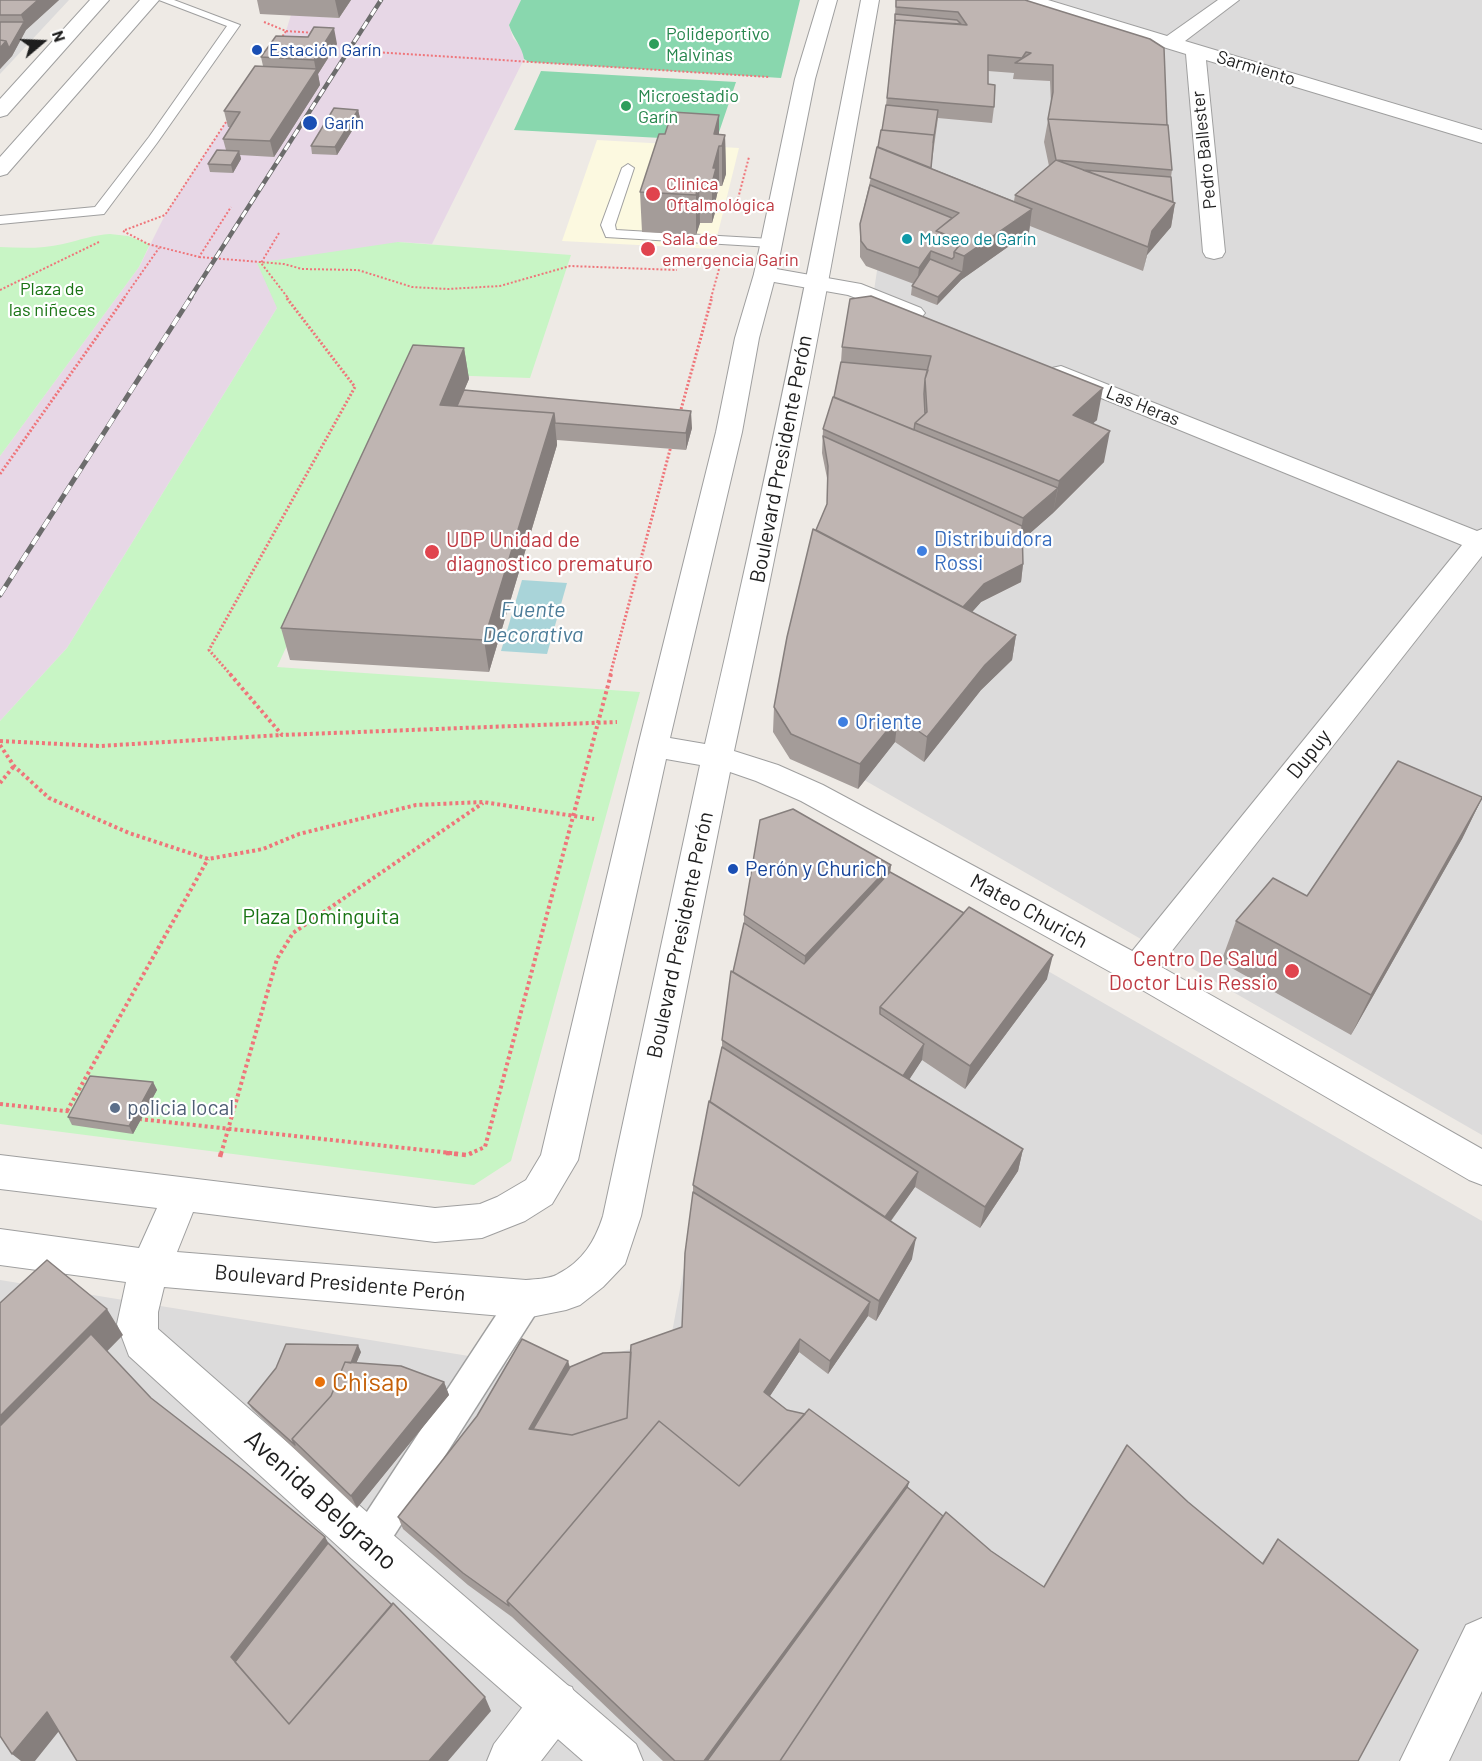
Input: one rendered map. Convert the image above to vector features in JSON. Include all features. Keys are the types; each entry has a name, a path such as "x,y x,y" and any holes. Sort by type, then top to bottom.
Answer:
{"street":[{"path":"0,111 100,0"},
{"path":"0,170 150,0"},
{"path":"0,1172 435,1225 482,1221 511,1209 539,1192 559,1160 635,825 729,432 747,338 765,274 805,79 828,0"},
{"name":"Boulevard Presidente Perón","path":"0,1247 152,1268 526,1299 566,1292 589,1274 611,1251 622,1216 717,757 763,555 870,0"},
{"name":"Sarmiento","path":"1029,0 1482,137"},
{"path":"1171,42 1230,0"},
{"name":"Pedro Ballester","path":"1195,49 1214,252"},
{"path":"765,274 853,289 935,322"},
{"name":"Las Heras","path":"1035,362 1481,541"},
{"name":"Dupuy","path":"1137,970 1481,541"},
{"name":"Mateo Churich","path":"656,736 767,773 812,793 1137,970 1482,1168"},
{"name":"Avenida Belgrano","path":"195,1194 152,1268 137,1325 143,1342 368,1543 619,1761"},
{"path":"368,1543 526,1299"},
{"path":"1424,1761 1482,1641"},
{"path":"511,1761 555,1704"}],"lane":[{"path":"0,220 99,211 153,140 234,25 164,0"},
{"path":"628,168 608,225 611,234 771,243"}],"path":[{"path":"256,20 286,31 321,33"},
{"path":"280,40 286,31"},
{"path":"343,50 771,77 769,84"},
{"path":"0,290 123,231 165,215 232,113"},
{"path":"680,413 718,272 724,241 729,232 750,153"},
{"path":"199,257 231,207"},
{"path":"99,211 128,236 159,248 199,257 284,264 302,269 358,270 412,287 448,289 500,286 570,266 684,270"},
{"path":"261,263 279,234"},
{"path":"0,474 159,248"},
{"path":"261,263 355,387 209,650 282,735"},
{"path":"136,1119 466,1155 485,1147 674,435"},
{"path":"0,741 100,746 282,735 597,722 656,736"},
{"path":"0,745 14,766 49,798 129,833 208,859 262,849 299,834 395,809 440,803 483,802 635,825"},
{"path":"0,783 14,766"},
{"path":"195,1194 228,1129 277,959 293,933 483,802"},
{"path":"67,1111 208,859"},
{"path":"0,1104 78,1113"}],"shaded area":[{"path":"0,0 69,0 0,74"},
{"path":"351,0 521,0 509,25 513,38 523,50 524,59 432,244 398,242 277,308 67,648 0,721 0,456 139,267 165,215 286,31 291,15 339,18"},
{"path":"918,0 1482,0 1482,1135 805,746"},
{"name":"Clinica Oftalmológica","path":"597,140 739,148 714,249 562,241"},
{"path":"810,834 1482,1221 1482,1761 0,1761 0,1280 555,1370 671,1338 763,839"}],"green space":[{"name":"Polideportivo Malvinas","path":"521,0 800,0 781,78 529,62 524,59 509,25"},
{"name":"Microestadio Garín","path":"541,71 736,82 716,141 514,130"},
{"name":"Plaza de las niñeces","path":"110,234 128,236 150,244 139,267 0,456 0,247 47,247"},
{"name":"Plaza Dominguita","path":"398,242 571,255 530,378 413,374 277,667 640,692 511,1161 474,1185 0,1124 0,721 67,648 277,308 257,263"}],"water":[{"name":"Fuente Decorativa","path":"522,580 567,583 547,654 501,651"}],"building":[{"path":"0,0 38,0 21,15 0,15"},
{"path":"896,0 1025,0 1150,39 1164,48 1167,125 1048,119 1053,92 1053,65 1015,63 1031,53 1026,52 1022,58 988,55 988,84 995,85 994,107 887,98 895,20 967,25 958,12 896,7"},
{"path":"895,14 957,20 961,24 895,20"},
{"path":"0,22 24,22 9,48 6,41 0,40"},
{"path":"314,27 334,28 314,60 261,57 276,36 308,37"},
{"path":"0,40 6,41 0,48"},
{"path":"255,66 317,69 270,141 223,139 240,112 224,111"},
{"path":"886,105 938,110 933,143 934,135 882,130"},
{"path":"334,108 358,110 335,147 311,146"},
{"path":"672,112 719,115 714,134 725,135 722,146 719,146 713,168 716,168 712,183 699,182 696,195 640,192 659,134 665,134"},
{"path":"1048,119 1168,125 1172,170 1056,160"},
{"path":"881,130 934,135 931,168 878,147"},
{"path":"877,147 1032,209 964,256 954,252 963,241 936,231 959,213 870,178"},
{"path":"217,150 239,151 231,165 208,164"},
{"path":"1056,160 1175,203 1152,231 1148,247 1015,195"},
{"path":"1083,170 1171,177 1173,202"},
{"name":"Museo de Garín","path":"870,185 952,218 936,231 942,233 936,238 958,247 954,252 954,257 952,259 931,251 919,268 867,249 861,241 860,224"},
{"path":"930,259 962,272 938,297 912,286"},
{"path":"871,296 1103,388 1073,415 1110,431 1059,481 915,423 927,412 925,379 931,356 842,347 850,299"},
{"name":"UDP Unidad de diagnostico prematuro","path":"413,345 464,348 440,405 554,413 484,640 281,628"},
{"path":"841,362 928,370 925,379 925,414 915,423 914,430 834,397"},
{"path":"464,390 691,411 686,433 555,423 554,413 457,406"},
{"path":"833,397 1058,488 1023,518 823,429"},
{"path":"823,436 1022,526 1023,564 984,584 963,607 816,530 827,504 828,466"},
{"path":"813,529 1016,635 985,665 927,737 898,717 860,764 791,734 774,707 787,637"},
{"path":"1398,761 1482,798 1371,995 1236,921 1273,878 1307,896"},
{"path":"793,809 891,865 805,956 744,915 760,820"},
{"path":"890,872 964,913 880,1007 880,1014 924,1044 903,1076 733,972 744,923 804,964"},
{"path":"969,907 1053,955 970,1066 880,1007"},
{"path":"731,971 1023,1149 985,1207 722,1040"},
{"path":"722,1047 918,1172 885,1217 710,1102"},
{"name":"policia local","path":"90,1076 153,1082 129,1126 68,1117"},
{"path":"709,1101 916,1238 879,1301 693,1185"},
{"path":"693,1192 870,1302 830,1361 800,1339 764,1392 787,1410 805,1414 739,1486 659,1421 507,1601 509,1606 463,1573 398,1517 477,1416 522,1339 568,1361 529,1429 572,1435 627,1418 631,1345 682,1327 685,1253"},
{"path":"47,1260 107,1309 0,1416 0,1303"},
{"path":"91,1334 151,1398 325,1537 231,1657 289,1724 393,1603 485,1697 429,1761 77,1761 47,1712 12,1754 0,1736 0,1426"},
{"path":"286,1344 358,1345 351,1363 345,1362 331,1396 292,1439 295,1445 248,1403 276,1368"},
{"path":"631,1352 627,1418 572,1435 533,1429 570,1367 603,1353"},
{"path":"345,1362 401,1366 444,1382 351,1496 292,1439 331,1396"},
{"path":"809,1409 909,1482 704,1761 675,1761 507,1601 659,1421 739,1486"},
{"path":"1127,1445 1188,1502 1263,1564 1278,1539 1418,1650 1358,1761 780,1761 946,1512 991,1551 1044,1587"},
{"path":"907,1487 943,1516 780,1761 707,1761"},
{"path":"328,1543 392,1605 289,1724 235,1662"}],"railway":[{"path":"190,298 381,0"},
{"path":"0,595 191,297"}],"place":[{"name":"Polideportivo Malvinas","path":"654,44"},
{"name":"Estación Garín","path":"257,50"},
{"name":"Microestadio Garín","path":"626,106"},
{"name":"Garín","path":"310,123"},
{"name":"Clinica Oftalmológica","path":"653,194"},
{"name":"Museo de Garín","path":"907,239"},
{"name":"Sala de emergencia Garin","path":"648,249"},
{"name":"Distribuidora Rossi","path":"922,551"},
{"name":"UDP Unidad de diagnostico prematuro","path":"432,552"},
{"name":"Oriente","path":"843,722"},
{"name":"Perón y Churich","path":"733,869"},
{"name":"Centro De Salud Doctor Luis Ressio","path":"1292,971"},
{"name":"policia local","path":"115,1108"},
{"name":"Chisap","path":"320,1382"}]}
